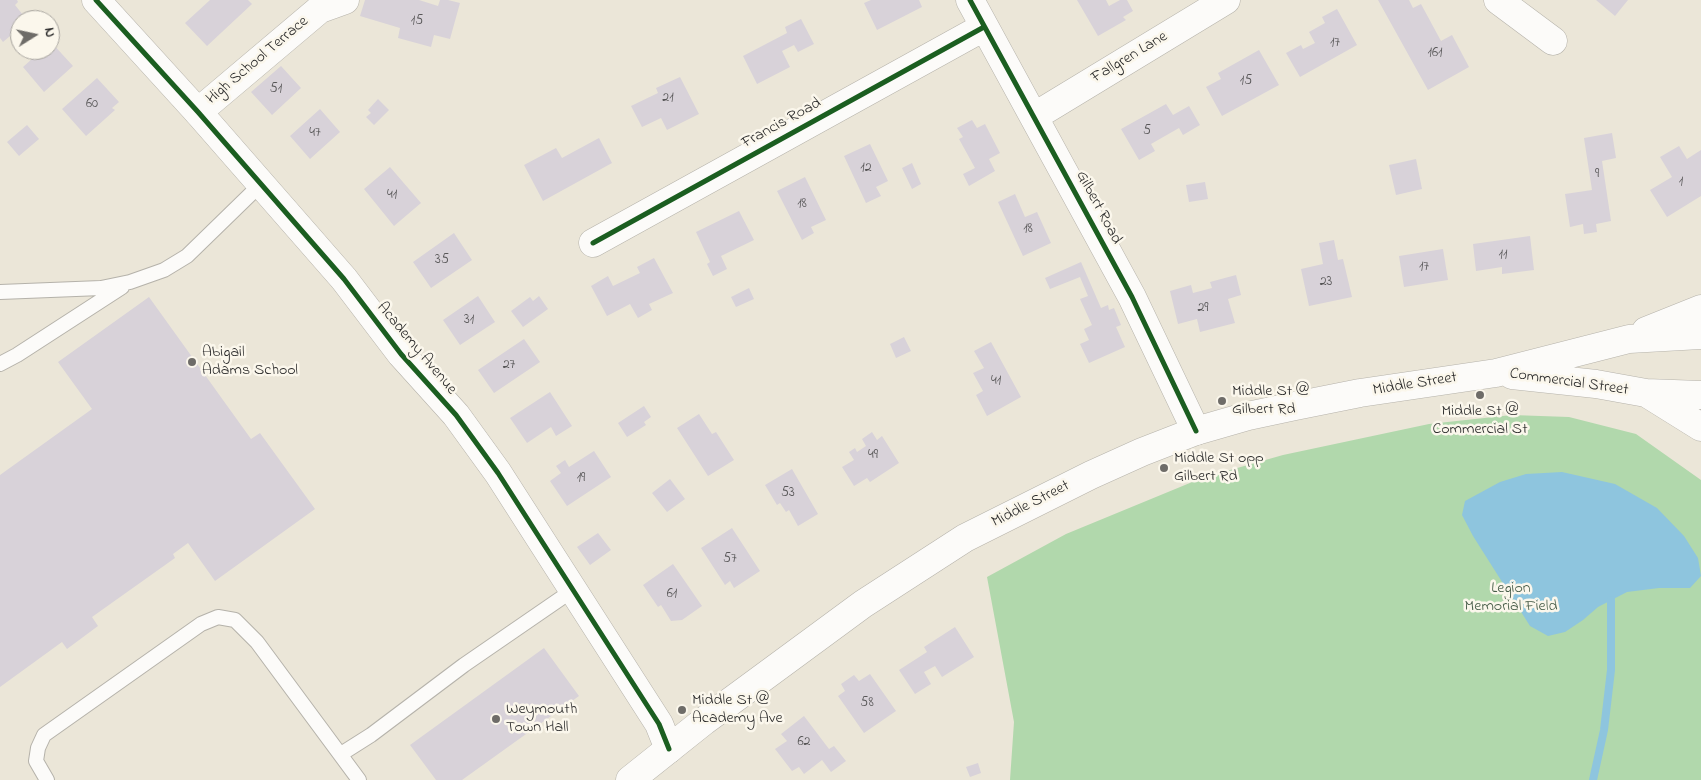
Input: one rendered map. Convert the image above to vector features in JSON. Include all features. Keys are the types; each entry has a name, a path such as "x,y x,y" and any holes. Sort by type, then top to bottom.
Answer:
{"street":[{"name":"Academy Avenue","path":"96,0 198,112 344,279 402,354 456,415 498,473 659,724 669,749"},
{"name":"High School Terrace","path":"198,112 320,9 345,0"},
{"name":"Gilbert Road","path":"970,0 1132,297 1196,431"},
{"name":"Fallgren Lane","path":"1034,116 1226,0"},
{"path":"1498,0 1553,41"},
{"name":"Francis Road","path":"593,243 984,27"},
{"path":"1629,339 1701,308"},
{"name":"Commercial Street","path":"1496,373 1629,339 1701,336"},
{"name":"Middle Street","path":"630,780 799,650 863,604 964,538 1091,474 1196,431 1248,416 1360,393 1496,373"},
{"name":"Commercial Street","path":"1496,373 1596,384 1646,394 1701,395"},
{"path":"1646,394 1701,427"}],"lane":[{"path":"0,292 101,288 130,282 164,270 187,256 261,184"},
{"path":"0,364 130,282"},
{"path":"341,754 464,665 573,590"},
{"path":"47,780 36,761 38,748 44,735 201,624 218,617 235,620 257,642 359,780"}],"green space":[{"name":"Legion Memorial Field","path":"1512,415 1569,417 1636,434 1701,480 1701,780 1010,780 1014,722 987,577 1066,534 1202,478 1283,455 1429,424"}],"water":[{"path":"1562,472 1615,484 1657,508 1684,536 1698,558 1701,576 1690,588 1659,588 1627,592 1598,607 1565,632 1548,636 1530,626 1473,536 1462,515 1465,501 1500,482 1526,474"}],"building":[{"path":"0,0 17,0 18,2 15,5 19,10 10,10 10,36 3,42 0,38"},
{"path":"210,0 248,0 252,4 207,46 185,23"},
{"path":"365,0 419,0 438,6 440,0 460,3 450,39 434,35 431,47 398,38 400,28 360,16"},
{"path":"871,0 919,0 922,7 877,30 864,3"},
{"path":"1077,0 1106,0 1109,6 1120,0 1127,0 1133,11 1123,17 1126,20 1098,36"},
{"path":"1378,0 1409,0 1413,8 1421,4 1441,41 1452,35 1469,67 1428,90"},
{"path":"1596,0 1628,0 1615,16"},
{"path":"1337,9 1357,45 1300,77 1286,53 1301,45 1303,49 1315,43 1309,32 1325,23 1322,17"},
{"path":"801,19 814,44 798,52 794,45 782,51 790,67 757,84 743,56 787,33 785,27"},
{"path":"1259,50 1279,85 1222,116 1206,87 1221,79 1218,73"},
{"path":"60,52 73,66 44,92 23,67 31,60 60,60"},
{"path":"281,66 301,88 272,115 251,92"},
{"path":"680,77 699,114 667,130 661,118 642,127 631,106 658,93 656,88"},
{"path":"97,78 119,102 112,108 115,110 86,136 62,109"},
{"path":"378,99 389,110 374,125 366,117 371,113 368,110"},
{"path":"1166,104 1173,115 1189,106 1200,125 1183,135 1179,128 1151,144 1155,151 1139,160 1121,129"},
{"path":"320,109 340,132 310,159 290,136"},
{"path":"972,120 977,128 985,124 1000,153 989,159 995,171 969,186 963,174 975,168 959,139 963,137 957,128"},
{"path":"27,125 39,139 19,156 7,142"},
{"path":"1612,133 1616,158 1602,161 1611,221 1596,224 1597,232 1584,234 1583,224 1570,227 1565,194 1592,190 1584,138"},
{"path":"599,138 612,163 543,201 524,165 556,148 562,158"},
{"path":"870,144 888,181 876,187 881,196 866,203 844,156"},
{"path":"1679,146 1687,159 1701,150 1701,196 1667,217 1650,190 1672,177 1660,157"},
{"path":"1416,159 1422,189 1396,195 1389,165"},
{"path":"912,163 921,184 912,189 902,168"},
{"path":"390,167 421,203 394,226 364,189"},
{"path":"805,177 826,220 811,227 814,233 802,240 777,191"},
{"path":"1205,182 1208,199 1189,202 1186,185"},
{"path":"1015,194 1025,217 1037,212 1051,243 1023,256 998,202"},
{"path":"739,211 754,240 721,256 727,269 713,276 707,264 710,262 696,232"},
{"path":"454,233 472,260 431,288 413,262"},
{"path":"1530,236 1534,270 1502,274 1502,267 1476,271 1473,244"},
{"path":"1334,240 1338,260 1343,259 1352,297 1309,306 1301,269 1323,264 1319,243"},
{"path":"1443,249 1448,280 1404,287 1399,256"},
{"path":"654,258 673,293 649,304 652,310 638,318 630,304 607,316 591,286 608,276 613,286 640,273 637,267"},
{"path":"1081,262 1101,308 1108,305 1109,310 1114,308 1121,325 1116,327 1125,347 1089,363 1080,344 1089,340 1084,329 1092,325 1080,299 1088,296 1080,277 1050,289 1045,278"},
{"path":"1236,275 1241,295 1228,299 1235,323 1200,332 1197,319 1178,324 1170,291 1191,285 1193,293 1212,288 1210,282"},
{"path":"749,288 754,299 736,307 731,297"},
{"path":"478,296 495,322 460,345 443,320"},
{"path":"539,296 548,309 523,327 511,311 530,297 533,301"},
{"path":"149,297 251,439 260,433 315,509 215,581 188,543 173,554 175,558 92,617 98,626 67,649 62,642 0,687 0,475 92,409 58,362"},
{"path":"904,337 911,351 896,358 890,344"},
{"path":"524,339 540,362 494,393 478,370"},
{"path":"991,342 1021,397 987,416 976,395 983,391 973,373 984,368 974,351"},
{"path":"550,392 572,426 556,436 551,427 527,443 510,418"},
{"path":"644,406 651,417 644,422 646,425 627,437 618,423"},
{"path":"699,414 712,434 716,432 734,460 708,476 677,428"},
{"path":"872,432 877,440 882,436 899,463 870,482 867,478 854,486 842,467 854,460 849,452 855,448 857,452 866,446 862,439"},
{"path":"594,451 611,477 567,506 550,481 561,473 556,466 565,460 569,467"},
{"path":"792,469 818,514 798,526 789,510 786,512 780,503 777,505 765,485"},
{"path":"670,479 685,499 667,512 652,493"},
{"path":"732,528 760,571 734,588 730,581 725,585 701,548"},
{"path":"598,533 611,550 590,565 577,547"},
{"path":"673,564 702,606 682,620 671,621 661,605 658,607 643,585"},
{"path":"955,627 974,657 942,677 935,666 924,672 931,684 915,694 899,670 927,652 924,647"},
{"name":"Weymouth Town Hall","path":"544,648 579,696 462,780 436,780 410,745"},
{"path":"870,674 896,711 864,733 838,696 845,691 841,684 854,675 859,681"},
{"path":"804,716 829,749 834,746 846,761 831,772 822,760 804,774 799,767 792,771 775,749 787,741 781,734"},
{"path":"978,763 981,773 970,777 966,767"}],"waterway":[{"path":"1593,780 1604,730 1611,670 1611,600"}],"cycle path":[{"path":"96,0 198,112 344,279 401,354 456,415 498,473 659,724 669,749"},
{"path":"970,0 1132,297 1196,431"},
{"path":"593,243 984,27"}],"place":[{"name":"Abigail Adams School","path":"192,362"},
{"name":"Middle St @ Commercial St","path":"1480,395"},
{"name":"Middle St @ Gilbert Rd","path":"1222,401"},
{"name":"Middle St opp Gilbert Rd","path":"1164,468"},
{"name":"Middle St @ Academy Ave","path":"682,710"},
{"name":"Weymouth Town Hall","path":"496,719"}]}
